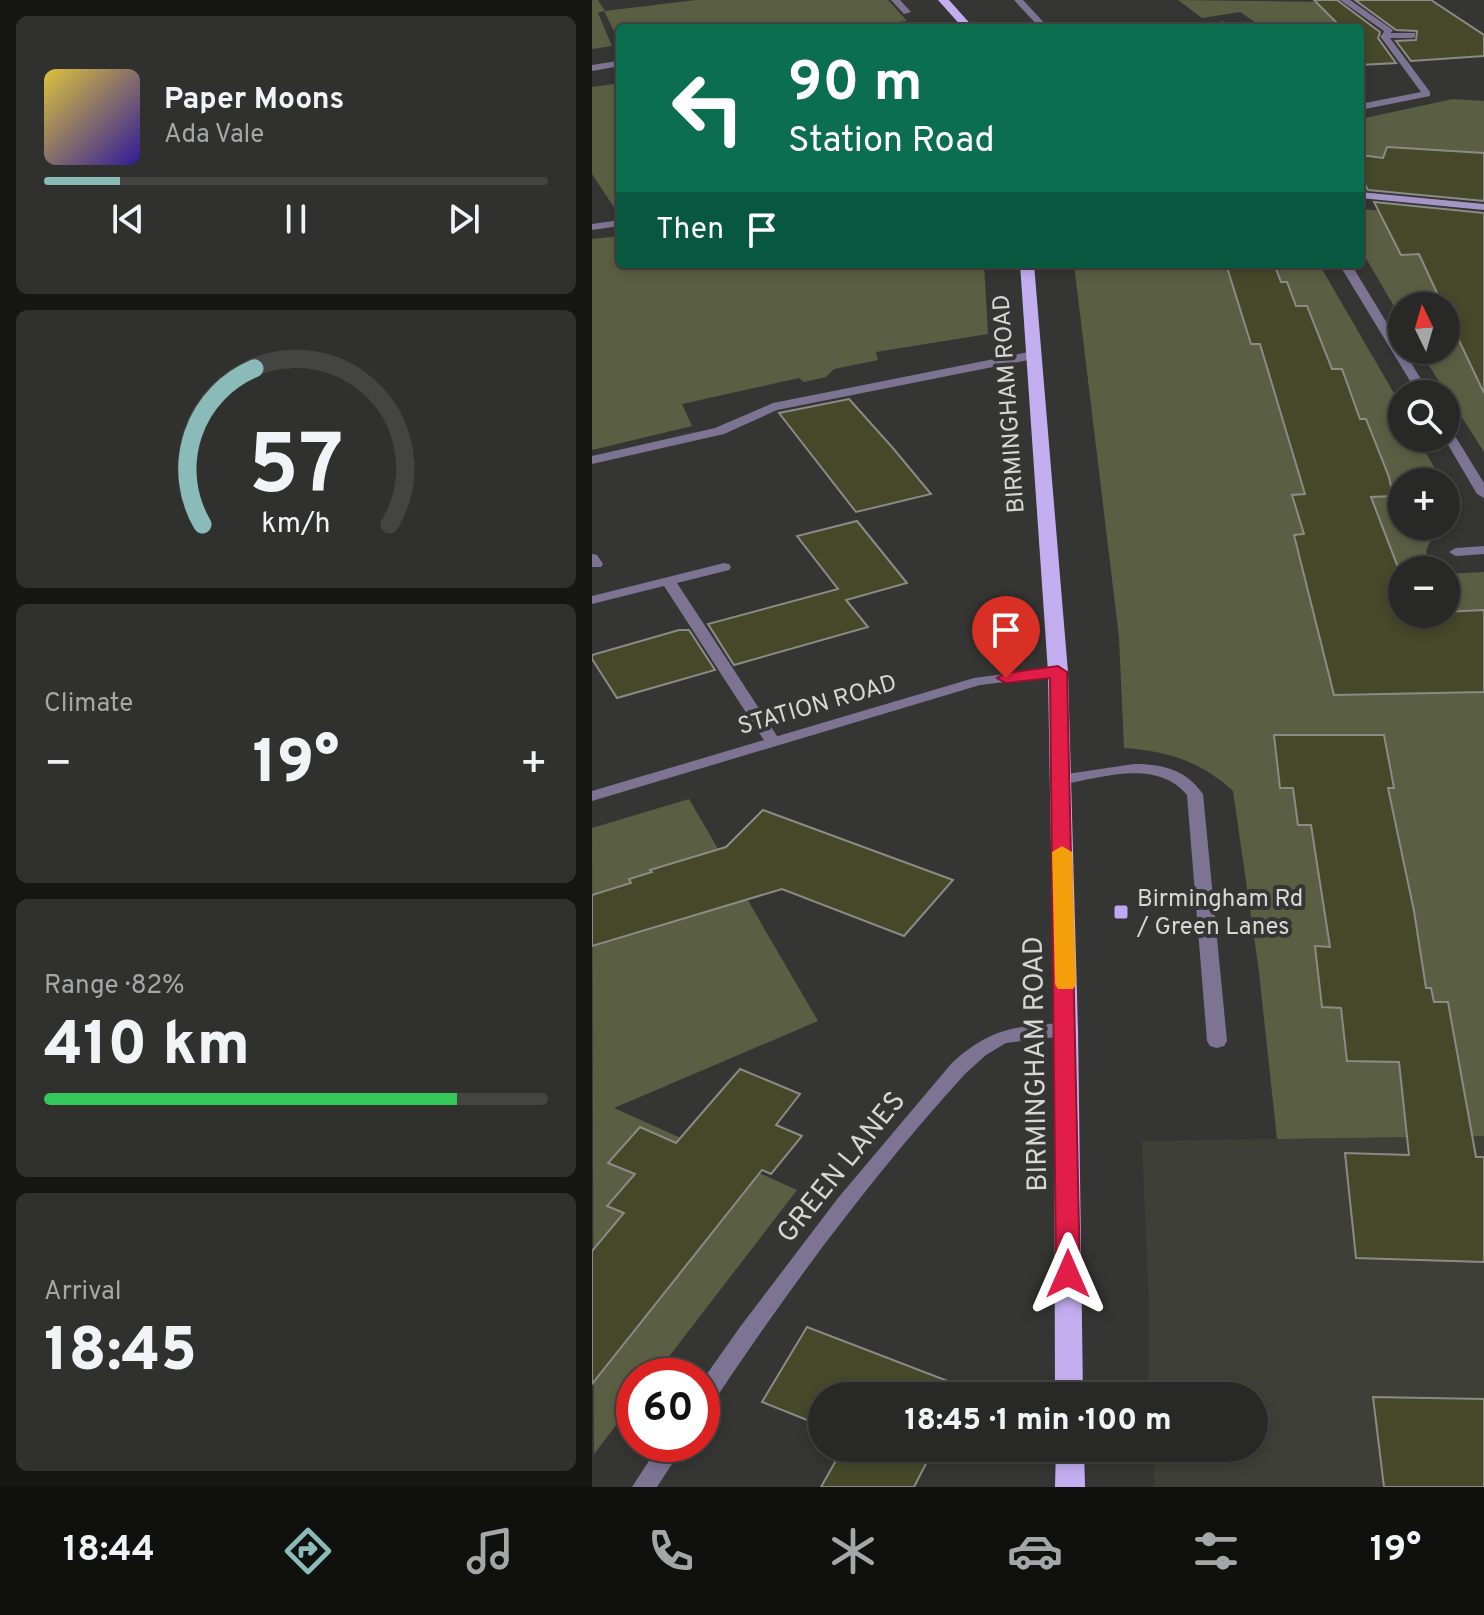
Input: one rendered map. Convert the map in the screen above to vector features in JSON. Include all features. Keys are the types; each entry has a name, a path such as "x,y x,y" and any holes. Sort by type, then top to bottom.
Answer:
{"main road":[{"path":"943,0 965,24"},
{"name":"BIRMINGHAM ROAD","path":"1027,268 1058,672 1066,1030 1069,1382"},
{"path":"1070,1462 1070,1487"}],"street":[{"path":"895,0 907,12"},
{"path":"1018,0 1041,24"},
{"path":"1344,0 1389,30 1384,36"},
{"path":"1384,36 1412,35"},
{"path":"1364,106 1427,94 1384,36"},
{"path":"592,68 616,64"},
{"path":"1364,195 1484,207"},
{"path":"592,227 616,224"},
{"path":"1347,268 1415,380"},
{"path":"592,460 719,431 773,407 1034,355"},
{"path":"1459,452 1484,494"},
{"path":"1456,552 1484,550"},
{"path":"592,600 724,567"},
{"path":"668,581 773,742"},
{"name":"STATION ROAD","path":"592,796 979,681 1058,672"},
{"path":"1060,780 1151,768 1171,772 1187,781 1195,794 1217,1041"},
{"name":"GREEN LANES","path":"720,1375 843,1205 922,1111 979,1050 1001,1038 1022,1032 1066,1030"},
{"path":"644,1487 661,1462"}],"shaded area":[{"path":"1484,1136 1484,1487 1155,1487 1153,1462 1268,1462 1268,1382 1149,1382 1142,1141"}],"green space":[{"path":"592,0 598,0 605,11 696,0 888,0 907,21 877,24 616,24 616,35 604,11 598,13 612,46 592,49"},
{"path":"1178,0 1325,2 1354,24 1258,24 1240,12 1202,18"},
{"path":"616,84 616,210 592,174 592,87"},
{"path":"1453,99 1484,101 1484,193 1364,182 1364,118"},
{"path":"1364,209 1484,219 1484,452 1460,414 1460,380 1438,380 1428,364 1460,364 1460,292 1388,292 1388,296 1364,255"},
{"path":"616,236 616,268 984,268 988,334 876,352 878,360 834,369 826,377 804,382 799,378 682,404 692,426 592,450 592,239"},
{"path":"1074,268 1321,268 1388,383 1388,452 1426,452 1434,468 1388,468 1388,540 1431,540 1427,556 1388,556 1388,628 1460,628 1460,573 1484,572 1484,1136 1277,1139 1259,972 1233,791 1208,772 1182,759 1124,748 1119,637"},
{"path":"689,799 818,1021 614,1108 797,1190 668,1358 616,1358 616,1425 594,1454 592,828"}],"building":[{"path":"1314,0 1337,0 1380,32 1378,38 1396,63 1364,65 1364,24 1338,24"},
{"path":"1355,0 1431,0 1484,35 1484,56 1411,61 1396,41 1416,40 1417,31 1396,30"},
{"path":"1387,147 1484,153 1484,201 1368,190 1364,182 1364,156 1383,158"},
{"path":"1374,202 1484,213 1484,393 1460,342 1460,292 1437,292 1419,254 1401,255"},
{"path":"1227,268 1276,268 1281,282 1287,282 1296,306 1307,306 1332,369 1342,369 1360,419 1366,419 1388,474 1388,496 1371,497 1394,556 1388,556 1388,628 1460,628 1460,611 1484,610 1484,692 1334,695 1294,535 1304,534 1292,495 1305,494 1260,344 1251,344"},
{"path":"849,399 931,494 856,512 779,413"},
{"path":"857,521 907,583 846,600 868,627 734,665 708,624 838,589 797,536"},
{"path":"679,630 689,630 715,670 617,698 592,655"},
{"path":"1274,735 1384,735 1394,788 1388,788 1414,911 1426,988 1431,988 1434,1002 1448,1002 1476,1157 1484,1157 1484,1262 1356,1258 1345,1153 1409,1155 1399,1062 1347,1061 1341,1008 1322,1007 1315,946 1330,947 1311,825 1298,825 1293,788 1280,788"},
{"path":"763,810 953,880 904,936 782,889 592,946 592,895 631,883 629,879 652,872 650,870 726,847"},
{"path":"740,1069 800,1094 776,1125 802,1136 771,1174 762,1170 592,1384 592,1251 624,1213 607,1206 635,1174 608,1163 640,1127 676,1143"},
{"path":"807,1327 950,1382 808,1382 808,1420 762,1402"},
{"path":"1373,1397 1484,1399 1484,1487 1384,1487"},
{"path":"835,1462 927,1462 914,1487 821,1487"}],"slow traffic":[{"path":"1062,852 1065,984"}],"place":[{"name":"Birmingham Rd / Green Lanes","path":"1121,912"}],"route":[{"path":"1006,678 1058,672 1068,1274"}]}
